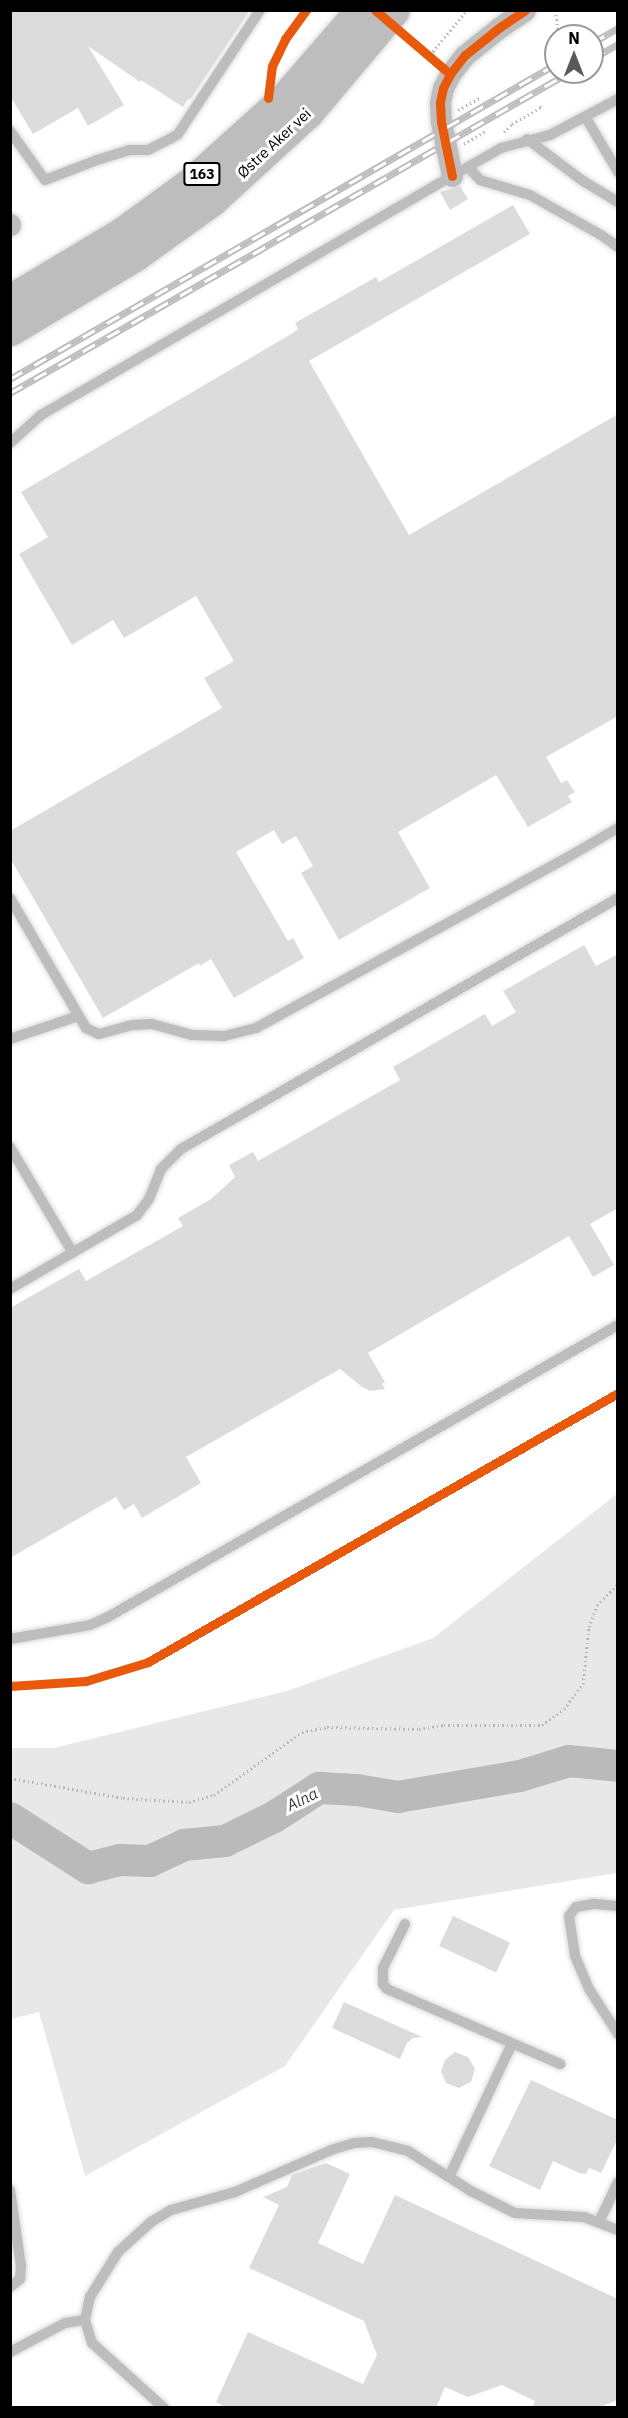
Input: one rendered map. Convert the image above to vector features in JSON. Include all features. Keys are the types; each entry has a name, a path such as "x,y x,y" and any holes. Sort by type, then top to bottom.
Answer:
{"highway":[{"name":"Østre Aker vei","path":"10,301 122,234 192,183 290,94 362,10"},
{"name":"Østre Aker vei","path":"10,329 134,255 212,199 307,112 393,10"}],"street":[{"path":"460,171 446,153 440,102 450,74 465,55 525,10"}],"lane":[{"path":"10,131 45,180 97,159 129,150 148,150 178,134 260,10"},
{"path":"10,443 41,415 460,171 501,148 527,139 550,135 586,118 618,99"},
{"path":"586,118 618,172"},
{"path":"527,139 584,182 618,202"},
{"path":"460,171 480,180 530,195 618,247"},
{"path":"10,898 86,1028 99,1034 133,1025 152,1024 192,1035 224,1036 256,1028 564,861 618,828"},
{"path":"10,1289 70,1248 138,1215 149,1199 160,1169 181,1149 618,898"},
{"path":"10,1039 78,1016"},
{"path":"10,1147 70,1248"},
{"path":"10,1639 90,1625 108,1617 618,1325"},
{"path":"618,1906 593,1904 576,1907 570,1916 570,1922 579,1967 605,2018 618,2034"},
{"path":"405,1924 383,1968 383,1984 387,1989 560,2064"},
{"path":"449,2177 512,2044"},
{"path":"164,2408 92,2343 85,2320 90,2297 118,2252 151,2222 171,2210 235,2192 354,2143 388,2144 408,2151 471,2191 515,2213 570,2215 599,2222 618,2230"},
{"path":"599,2222 618,2182"},
{"path":"10,2190 21,2266 20,2278 10,2287"},
{"path":"10,2352 65,2323 85,2320"}],"path":[{"path":"269,82 272,66 285,39 306,10"},
{"path":"430,55 467,10"},
{"path":"411,41 450,74"},
{"path":"453,113 480,98"},
{"path":"501,148 500,141 507,128 541,107 539,105"},
{"path":"456,148 486,131"},
{"path":"10,1778 123,1798 189,1802 214,1795 302,1732 327,1727 410,1730 444,1725 542,1725 564,1709 583,1684 589,1627 597,1605 618,1584"}],"shaded area":[{"path":"617,1494 617,1873 394,1910 285,2066 85,2176 39,2012 11,2019 11,1748 54,1748 287,1691 433,1638"}],"building":[{"path":"10,10 250,10 183,107 141,80 140,82 88,46 124,105 88,126 78,108 33,134 10,96"},
{"path":"460,186 468,199 450,210 440,192"},
{"path":"513,205 530,234 309,361 409,535 618,414 618,716 546,757 561,783 567,780 575,792 568,796 572,802 528,827 496,775 398,832 430,888 339,940 301,873 313,866 296,836 282,844 274,830 236,852 288,941 293,938 304,958 234,998 211,959 200,966 199,963 103,1018 10,858 10,831 222,708 204,678 234,661 196,596 124,638 113,620 72,645 19,554 48,537 21,492 293,333 298,329 295,323 376,277 379,282"},
{"path":"584,945 596,966 618,954 618,1208 590,1224 614,1265 593,1277 569,1236 368,1353 385,1382 382,1384 385,1389 370,1391 340,1369 186,1457 201,1483 142,1518 134,1504 124,1510 116,1497 10,1558 10,1308 79,1269 86,1281 183,1226 178,1218 211,1199 235,1177 229,1165 253,1152 258,1161 400,1080 393,1067 485,1014 492,1026 516,1012 503,991"},
{"path":"453,1916 510,1943 496,1973 439,1946"},
{"path":"344,2002 422,2037 413,2038 407,2043 400,2059 332,2028"},
{"path":"455,2052 468,2057 475,2069 471,2082 459,2088 446,2083 441,2071 445,2060"},
{"path":"531,2080 618,2120 618,2138 601,2173 589,2168 586,2174 579,2173 553,2161 540,2190 489,2166"},
{"path":"326,2163 350,2174 318,2243 363,2264 395,2195 618,2299 618,2400 597,2408 532,2408 535,2401 502,2385 468,2397 445,2387 436,2408 227,2408 216,2402 248,2332 363,2384 377,2355 364,2321 249,2268 279,2205 263,2197 287,2187 292,2175"}],"waterway":[{"name":"Alna","path":"10,1818 88,1868 120,1860 150,1861 184,1845 225,1841 274,1817 319,1788 357,1790 398,1797 520,1776 569,1761 618,1766"}],"railway":[{"path":"604,36 618,28"},
{"path":"604,52 618,44"},
{"path":"10,379 544,71"},
{"path":"10,393 549,84"}],"cycle path":[{"path":"268,98 272,66 285,39 306,10"},
{"path":"375,10 450,74"},
{"path":"452,176 441,122 440,102 443,88 450,74 465,55 525,10"},
{"path":"10,1686 86,1681 148,1662 618,1393"}]}
